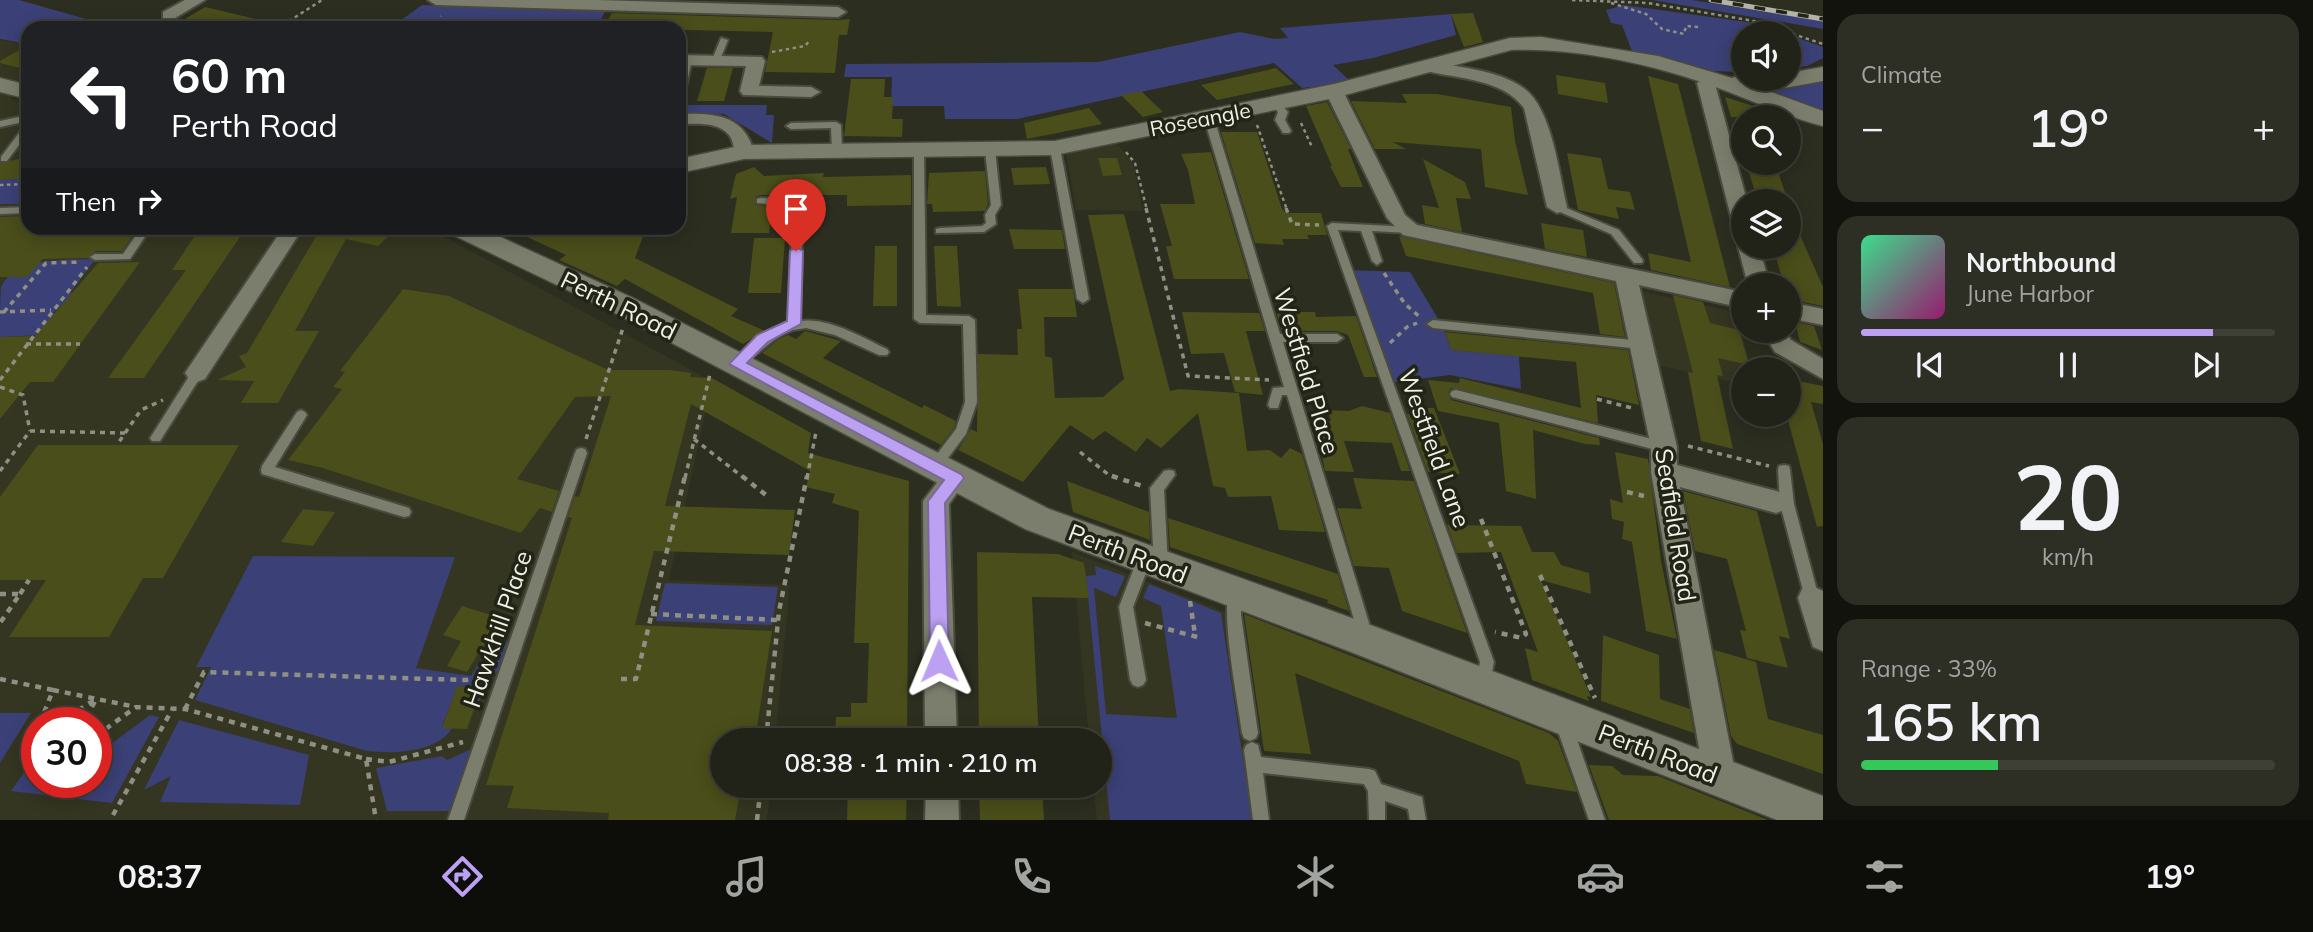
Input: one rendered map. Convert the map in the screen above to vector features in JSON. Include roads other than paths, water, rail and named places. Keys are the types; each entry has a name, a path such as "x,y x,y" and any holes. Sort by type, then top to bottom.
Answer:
{"street":[{"path":"169,15 197,0"},
{"path":"436,0 771,5 838,12"},
{"name":"Roseangle","path":"686,164 744,152 1055,148 1334,91 1433,67 1510,44 1541,43 1616,53 1712,78"},
{"path":"686,60 756,61 749,91 811,92"},
{"path":"1433,67 1504,85 1528,97 1557,206"},
{"path":"1734,189 1706,83 1712,78 1784,81 1823,74"},
{"path":"1712,78 1823,119"},
{"path":"0,85 21,90"},
{"path":"1334,91 1397,218 1410,230 1632,268 1731,297"},
{"path":"686,119 710,119 732,125 742,136 744,152"},
{"path":"197,373 288,235"},
{"name":"Perth Road","path":"475,235 622,305 723,368 821,409 1037,519 1360,638 1823,817"},
{"name":"Seafield Road","path":"1632,268 1642,345 1657,414 1720,777"},
{"path":"1801,313 1823,317"},
{"path":"1781,343 1823,370"},
{"path":"1664,460 1776,502"},
{"path":"941,728 936,501 944,472"},
{"path":"942,798 942,820"}],"lane":[{"path":"716,61 724,40"},
{"path":"1275,103 1283,112 1280,120 1286,131"},
{"name":"Westfield Place","path":"1209,118 1362,623 1360,638"},
{"path":"0,124 21,120"},
{"path":"791,126 836,125 837,151"},
{"path":"4,159 21,136"},
{"path":"1055,148 1083,299"},
{"path":"919,150 920,318 969,320 971,402 944,472"},
{"path":"940,231 984,229 990,225 990,215 996,205 990,150"},
{"path":"761,201 798,203 794,324"},
{"path":"1557,206 1615,232 1632,268"},
{"path":"0,211 21,210"},
{"name":"Westfield Lane","path":"1364,227 1332,226 1488,662 1484,686"},
{"path":"1377,261 1364,227 1410,230"},
{"path":"92,260 126,257 141,235"},
{"path":"723,368 763,339 794,324 826,326 883,352"},
{"path":"1433,324 1642,345"},
{"path":"1276,338 1337,338"},
{"path":"156,438 197,373"},
{"path":"1274,405 1277,391 1290,386"},
{"path":"1456,394 1664,460"},
{"path":"301,415 267,470 404,512"},
{"name":"Hawkhill Place","path":"456,820 581,453"},
{"path":"1784,470 1787,504 1819,621"},
{"path":"1138,680 1126,607 1163,567 1157,488 1169,475"},
{"path":"1236,592 1234,615 1250,733"},
{"path":"1581,723 1567,734 1597,820"},
{"path":"1261,820 1253,757 1370,777 1376,790 1377,820"},
{"path":"1376,790 1416,803 1418,820"}],"railway":[{"path":"1711,0 1823,19"}]}
